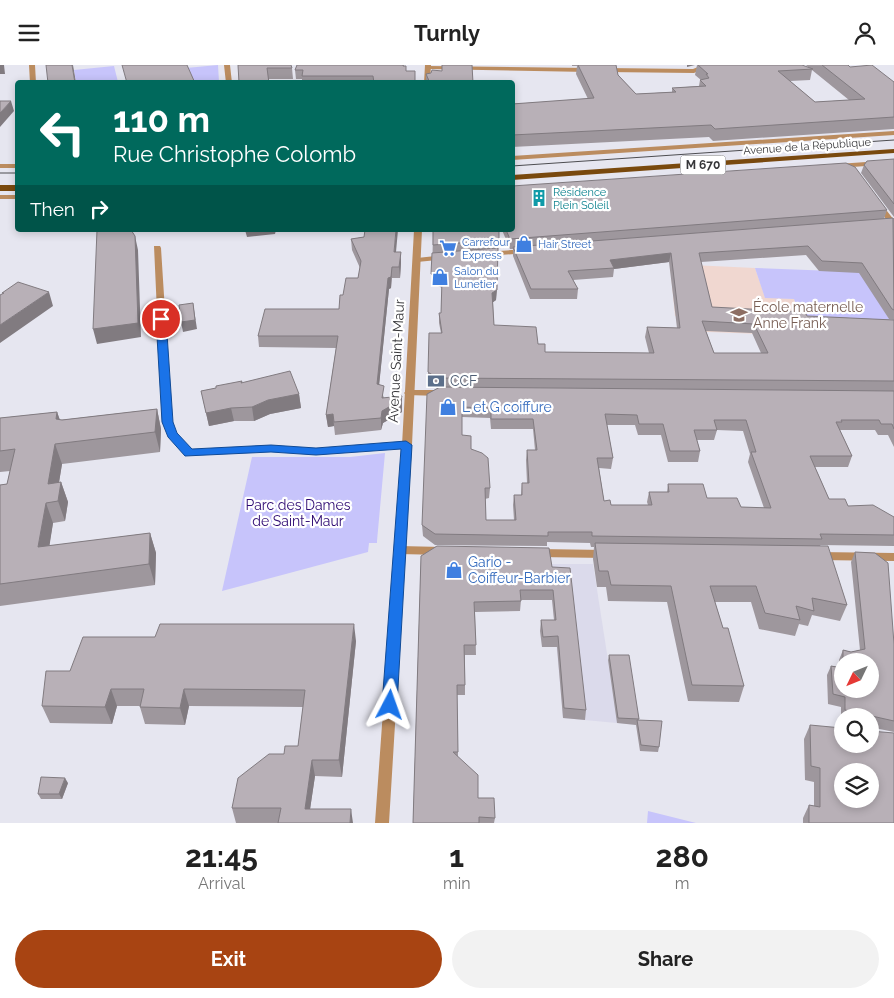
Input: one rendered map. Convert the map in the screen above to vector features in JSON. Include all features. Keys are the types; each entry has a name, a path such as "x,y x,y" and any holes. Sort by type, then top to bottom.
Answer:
{"main road":[{"name":"Avenue de la République","path":"515,173 894,145"},
{"name":"Avenue de la République","path":"515,178 776,159 894,153"},
{"path":"515,169 671,159 759,156"},
{"path":"515,182 643,173 710,164"},
{"path":"0,180 15,180"},
{"path":"0,187 15,187"}],"street":[{"path":"32,65 33,80"},
{"path":"227,65 229,80"},
{"path":"427,80 428,66 567,67 694,71 708,65"},
{"name":"Avenue de la République","path":"515,158 894,133"},
{"name":"Avenue de la République","path":"830,167 852,168 894,162"},
{"path":"0,166 15,166"},
{"path":"870,193 893,224"},
{"path":"0,197 15,197"},
{"path":"882,223 893,224"},
{"name":"Avenue Saint-Maur","path":"382,823 418,232"},
{"path":"157,248 167,422 172,434 189,453 271,448 316,452 406,445"},
{"path":"472,255 530,251"},
{"path":"417,260 452,257"},
{"path":"409,393 448,393"},
{"path":"399,549 452,551"},
{"path":"522,553 619,554"},
{"path":"803,556 894,557"}],"shaded area":[{"name":"École maternelle Anne Frank","path":"670,264 755,268 765,297 794,299 799,313 760,334 683,331 680,317 675,316"},
{"path":"549,564 593,564 608,660 638,725 563,718"}],"green space":[{"path":"218,65 219,80 191,80 186,68"},
{"path":"114,66 118,80 76,80 74,70"},
{"path":"755,268 860,272 891,322 814,320 799,313 794,299 765,298"},
{"name":"Parc des Dames de Saint-Maur","path":"385,453 377,543 369,543 368,552 222,591 252,457 350,457"},
{"path":"648,811 696,823 647,823"}],"building":[{"path":"46,65 72,65 74,80 48,80"},
{"path":"122,65 187,65 194,80 126,80"},
{"path":"238,65 291,65 292,68 267,68 269,80 239,80"},
{"path":"297,65 403,65 406,66 406,71 415,71 415,80 374,80 373,76 302,76 303,70 295,70"},
{"path":"442,65 472,65 473,80 429,80 426,74 431,73 432,70 442,71"},
{"path":"578,65 616,65 618,75 636,94 676,92 672,88 706,86 700,80 709,78 706,74 708,74 698,65 802,65 813,69 778,71 815,102 865,99 822,65 848,65 850,67 872,65 894,82 894,117 715,129 711,125 515,135 515,104 594,98"},
{"path":"0,101 11,101 0,113"},
{"path":"894,159 894,204 864,165 867,161"},
{"path":"846,163 855,167 887,210 510,239 507,232 515,232 515,186"},
{"path":"893,218 894,310 862,263 822,261 808,246 699,253 712,307 805,312 807,316 894,320 894,381 437,378 428,372 429,333 442,333 439,313 441,313 442,279 431,274 432,253 498,248 497,290 492,293 494,325 536,327 538,344 545,344 545,352 654,353 647,327 680,328 671,253 610,260 614,268 568,271 578,289 531,289 513,247","holes":["702,321 754,324 768,353 714,353"]},
{"path":"97,232 132,232 135,236 138,323 93,329"},
{"path":"365,232 396,232 394,252 401,252 399,267 392,267 391,277 388,278 377,384 384,386 382,398 402,396 401,400 382,411 381,418 334,422 333,414 326,415 338,336 258,336 265,309 339,309 340,295 343,295 346,278 358,278 361,261 351,239 364,237"},
{"path":"433,232 499,232 499,240 433,245"},
{"path":"18,282 49,292 0,325 0,295"},
{"path":"193,303 195,320 181,322 179,305"},
{"path":"290,371 299,394 268,400 252,407 231,408 206,413 201,391 216,388 216,386 242,381 241,383"},
{"path":"440,387 894,391 894,429 892,424 881,424 879,420 841,420 842,422 836,422 852,456 810,456 829,499 845,499 848,506 873,505 894,517 894,535 820,534 822,539 592,536 592,532 548,532 548,536 435,534 422,525 427,394","holes":["462,407 491,408 491,419 533,419 537,450 527,450 529,483 522,483 522,495 514,495 516,520 486,520 485,488 490,488 488,458 482,453 471,449 471,436 462,435","605,414 637,415 639,424 663,424 670,451 700,451 694,430 717,430 714,420 746,420 756,452 751,452 771,508 741,507 737,498 707,498 703,484 668,484 669,492 649,492 652,505 611,505 610,500 604,501 597,458 613,458"]},
{"path":"157,409 155,432 55,444 48,484 61,482 58,501 46,503 38,547 150,533 149,564 0,584 0,485 7,484 15,449 0,451 0,418 57,412 56,419 62,420"},
{"path":"595,543 828,546 847,605 812,598 814,611 796,606 800,620 765,613 756,586 710,586 723,628 728,628 744,686 692,685 671,586 611,585 608,571 599,571"},
{"path":"437,546 549,548 552,567 570,568 586,710 564,708 558,636 543,637 541,620 556,620 553,590 520,590 521,601 474,602 476,645 464,645 465,685 457,685 458,752 453,752 478,775 478,798 494,798 495,818 479,817 479,823 413,823 421,556"},
{"path":"855,552 875,553 888,563 894,644 894,721 879,718 879,708 845,708 845,698 879,698 879,653 843,653 843,650 851,652 865,649"},
{"path":"160,624 354,624 339,760 312,760 305,809 351,809 350,823 278,823 281,808 232,808 238,778 269,754 284,754 285,746 298,746 305,690 184,689 180,708 140,707 144,689 111,689 105,707 42,706 46,671 70,671 83,637 155,637"},
{"path":"609,655 629,655 639,719 618,718"},
{"path":"831,666 834,667 834,694 833,694"},
{"path":"637,720 662,721 659,747 641,745"},
{"path":"810,725 834,727 834,753 879,753 879,732 894,733 894,823 809,823 809,805 820,807 820,768 811,766"},
{"path":"41,777 65,778 59,794 38,794"}],"tram line":[{"path":"515,166 894,140"},
{"path":"0,173 15,173"}],"place":[{"name":"Résidence Plein Soleil","path":"539,198"},
{"name":"Hair Street","path":"524,244"},
{"name":"Carrefour Express","path":"448,248"},
{"name":"Salon du Lunetier","path":"440,277"},
{"name":"École maternelle Anne Frank","path":"739,315"},
{"name":"CCF","path":"436,381"},
{"name":"L et G coiffure","path":"448,407"},
{"name":"Gario - Coiffeur-Barbier","path":"454,570"}],"route":[{"path":"161,319 167,422 172,434 189,453 271,448 316,452 406,445 390,705"}]}
